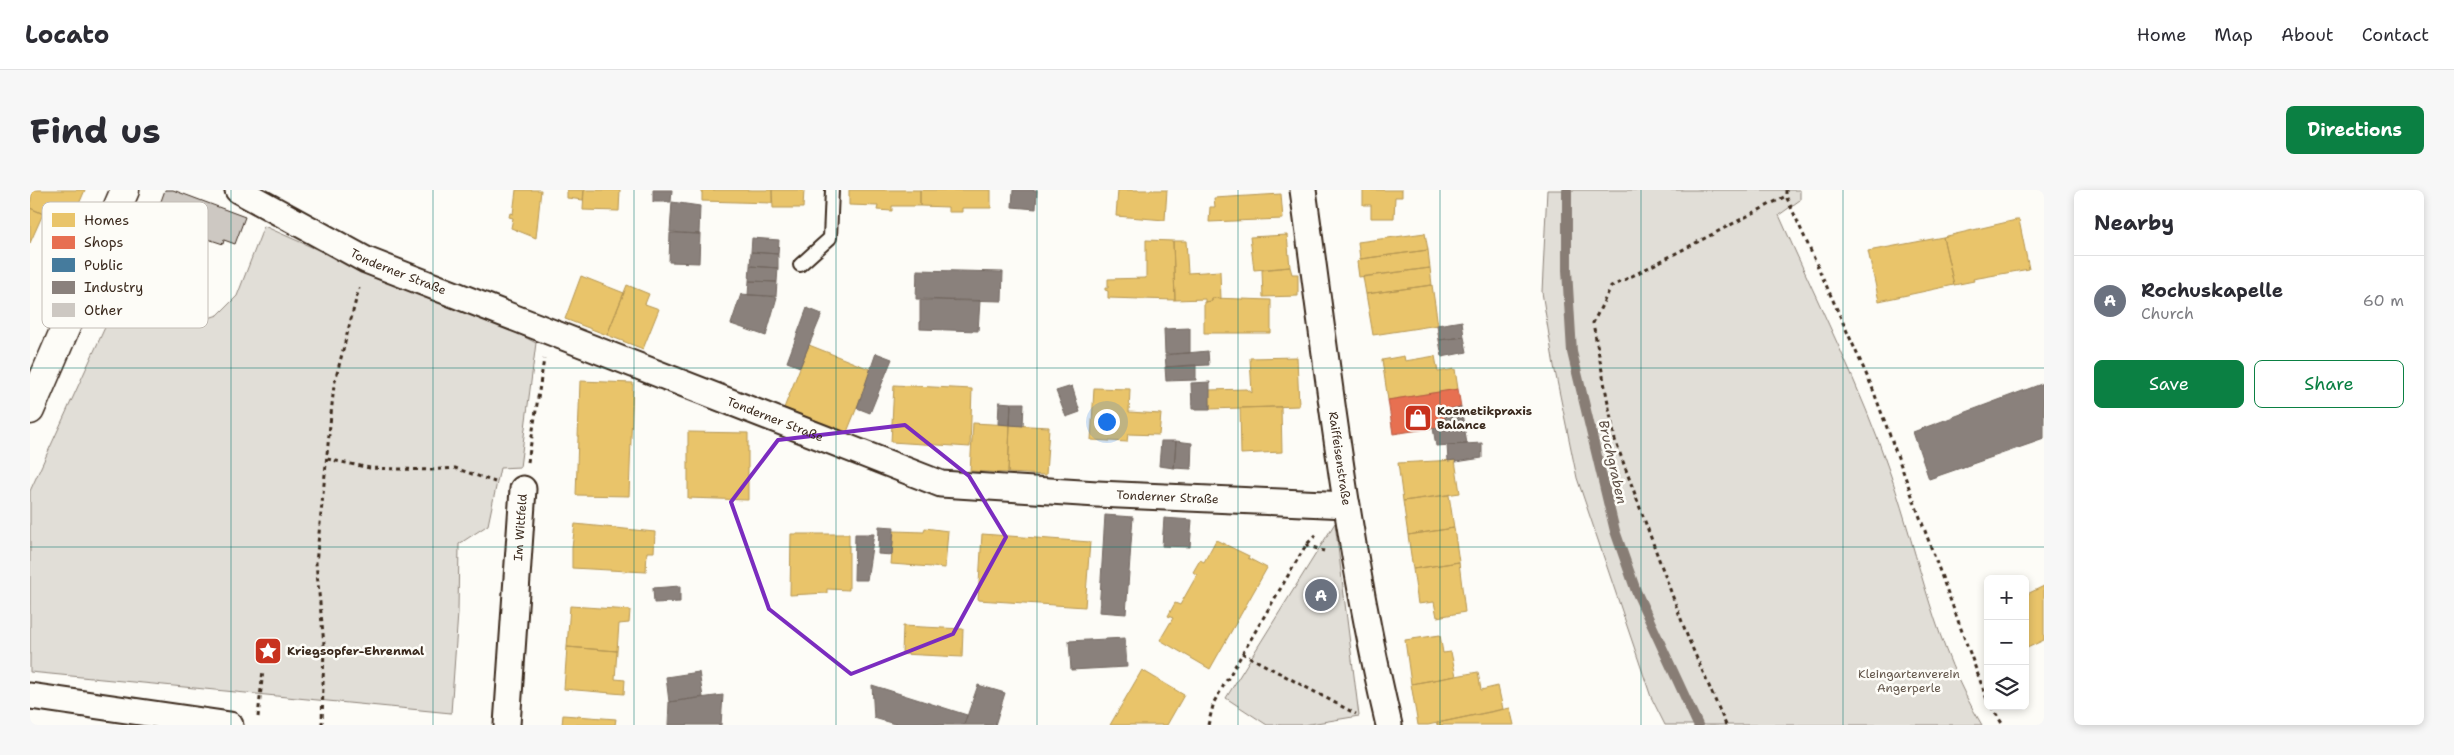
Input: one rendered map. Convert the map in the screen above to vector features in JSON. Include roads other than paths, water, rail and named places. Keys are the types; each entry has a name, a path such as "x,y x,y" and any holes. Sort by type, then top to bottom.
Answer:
{"main road":[{"path":"120,202 125,190"},
{"path":"30,410 65,328"}],"street":[{"name":"Tonderner Straße","path":"238,190 366,260 941,484 1097,494 1347,505"},
{"name":"Raiffeisenstraße","path":"1303,190 1347,505 1371,648 1389,725"},
{"name":"Im Wittfeld","path":"507,725 523,489"},
{"path":"30,696 230,725"}],"lane":[{"path":"800,265 830,238 832,190"}],"waterway":[{"name":"Bruchgraben","path":"1567,190 1567,270 1572,352 1615,531 1636,591 1698,725"}],"place":[{"name":"Kosmetikpraxis Balance","path":"1418,418"},
{"name":"Rochuskapelle","path":"1321,595"},
{"name":"Kriegsopfer-Ehrenmal","path":"268,651"}],"park label":[{"name":"Kleingartenverein Angerperle","path":"1909,681"}]}
